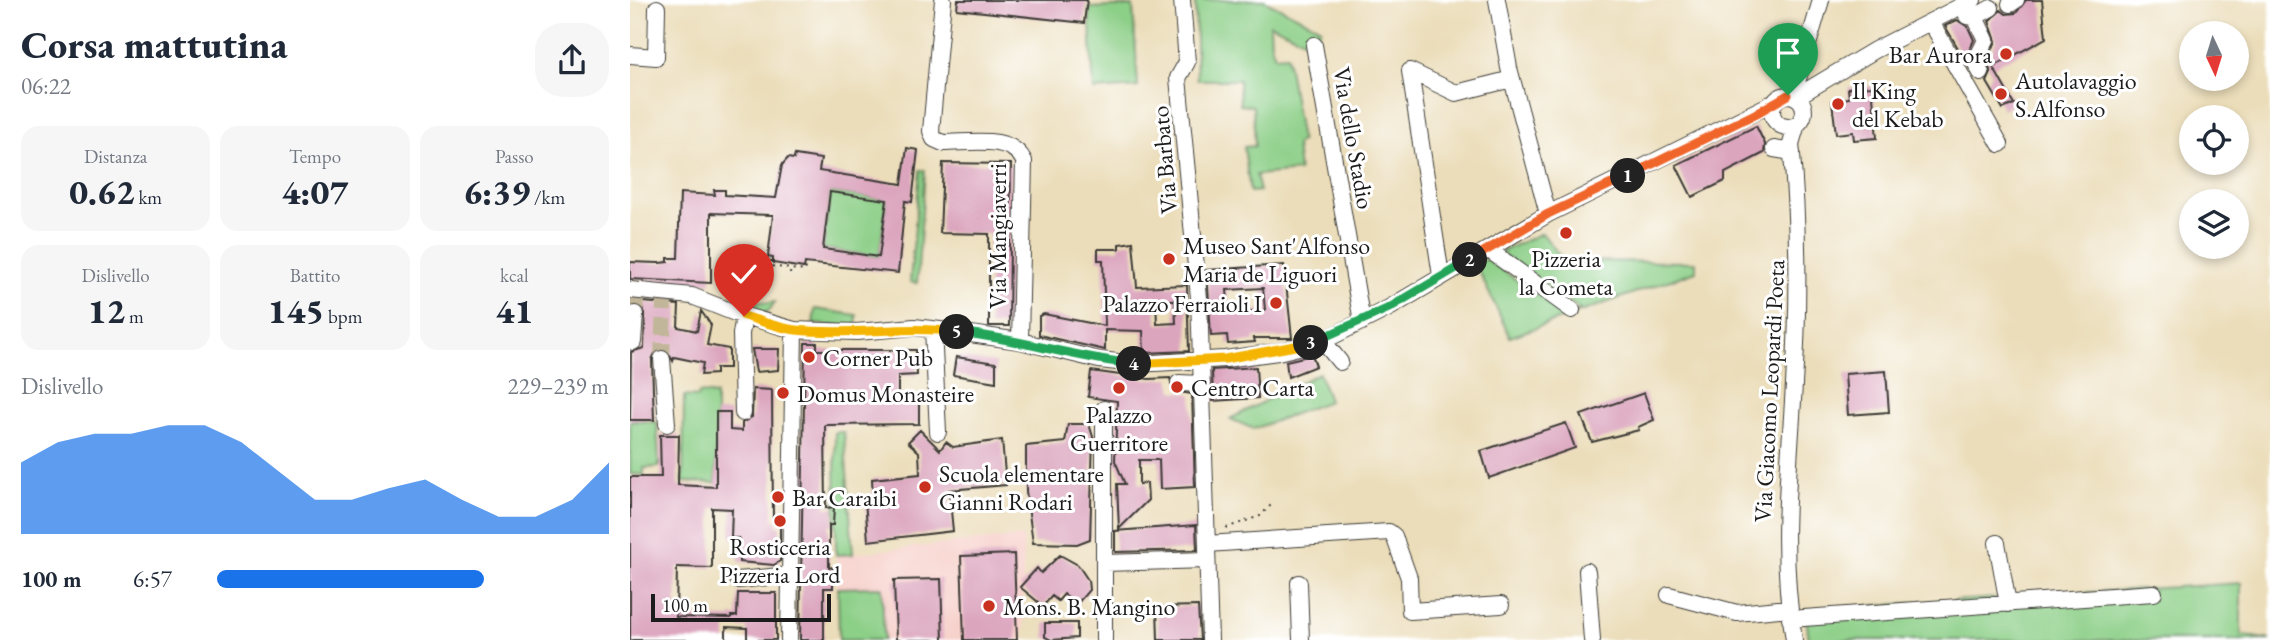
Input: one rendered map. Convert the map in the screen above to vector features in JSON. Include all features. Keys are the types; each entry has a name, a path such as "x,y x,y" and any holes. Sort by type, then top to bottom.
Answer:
{"street":[{"name":"Via Mangiaverri","path":"943,0 931,131 934,139 943,143 1009,143 1019,150 1024,161 1020,341"},
{"name":"Via Barbato","path":"1182,0 1187,62 1178,78 1199,298 1210,640"},
{"path":"1497,0 1512,79 1548,214"},
{"path":"1774,149 1792,148 1788,108 1821,0"},
{"path":"630,55 656,57 657,8"},
{"path":"1974,8 1986,40 1975,62 1981,73"},
{"path":"633,342 634,298 692,296 744,316 794,330 857,332 914,327 1020,341 1099,360 1136,364 1278,352 1323,341 1362,322 1548,214 1755,114 1788,108 1875,50 1947,13 1974,8 1992,10"},
{"path":"1931,22 2000,144"},
{"name":"Via dello Stadio","path":"1314,45 1362,322"},
{"path":"1441,276 1410,71 1456,93 1512,79"},
{"name":"Via Giacomo Leopardi Poeta","path":"1792,148 1799,238 1794,380 1784,526 1789,614 1794,640"},
{"path":"1489,250 1572,310"},
{"path":"743,413 741,334 744,316"},
{"path":"933,329 939,432"},
{"path":"789,640 794,330"},
{"path":"1323,341 1339,362"},
{"path":"663,359 667,424"},
{"path":"1179,383 1202,384"},
{"path":"1104,408 1104,640"},
{"path":"1104,563 1389,532 1394,536 1409,578 1410,611 1501,605"},
{"path":"1997,543 2008,604"},
{"path":"1587,571 1592,640"},
{"path":"738,580 790,575"},
{"path":"1299,583 1301,640"},
{"path":"1669,595 1737,613 1789,614 2008,604 2154,593"}],"path":[{"path":"771,260 771,266 805,271 807,265"},
{"path":"790,274 791,268"},
{"path":"1223,528 1260,516 1274,502"}],"shaded area":[{"path":"1023,536 1024,640 839,640 836,555"}],"green space":[{"path":"1195,0 1264,0 1321,28 1314,45 1270,24 1271,45 1275,56 1287,55 1301,141 1296,145 1299,171 1256,175 1260,191 1250,192 1244,147 1255,146 1253,106 1240,105 1239,80 1197,80"},
{"path":"1133,6 1138,87 1094,90 1089,8"},
{"path":"920,170 925,170 917,283 910,282"},
{"path":"830,192 887,200 879,257 823,249"},
{"path":"1542,233 1564,261 1696,262 1696,271 1510,337 1476,265 1486,259 1567,315 1580,310 1500,252"},
{"path":"721,296 775,302 769,311 760,315 722,300"},
{"path":"815,309 857,315 856,327 813,324"},
{"path":"1319,373 1329,401 1254,429 1230,419"},
{"path":"699,393 716,395 716,483 683,482 684,396 698,397"},
{"path":"630,421 657,422 659,467 644,468 644,475 630,474"},
{"path":"835,432 844,432 853,554 836,555"},
{"path":"2241,583 2241,635 2270,640 1809,640 1805,610"},
{"path":"882,587 884,640 839,640 838,588"}],"building":[{"path":"958,0 1087,0 1084,23 957,9"},
{"path":"2026,0 2042,0 2046,38 1993,67 2014,104 2003,109 1987,82 1991,73 1987,62 1996,41 1989,21 2001,10 2006,14 2016,13"},
{"path":"1957,20 1968,27 1974,40 1965,60 1945,26"},
{"path":"1872,86 1877,138 1854,140 1853,132 1836,134 1832,101 1849,98 1848,88"},
{"path":"1756,126 1765,144 1764,153 1725,173 1725,181 1692,197 1676,165"},
{"path":"907,148 918,150 912,202 905,201 898,273 805,263 804,268 773,263 773,258 768,257 773,215 711,213 711,283 630,279 630,262 659,263 668,262 668,258 678,258 680,193 715,195 714,190 725,190 725,195 776,198 782,165 788,158 794,159 795,155 821,159 819,171 902,184","holes":["830,192 887,200 879,257 823,249"]},
{"path":"943,163 1011,164 1009,326 989,326 989,234 940,233"},
{"path":"1133,242 1137,287 1187,285 1189,351 1144,353 1143,331 1105,330 1105,350 1039,335 1039,316 1044,314 1105,326 1103,260 1098,260 1098,249 1119,249 1119,244","holes":["1156,300 1175,300 1176,323 1157,324"]},
{"path":"1284,265 1292,338 1254,338 1255,342 1228,344 1227,335 1211,336 1207,270","holes":["1263,288 1265,310 1229,313 1227,290"]},
{"path":"630,301 679,305 678,327 697,331 701,311 711,325 707,345 729,349 729,368 716,368 716,374 701,375 703,363 674,357 673,361 667,350 656,351 652,360 654,420 630,420 631,352 644,348 645,315 641,306 630,305"},
{"path":"805,343 817,343 817,350 916,350 917,375 898,376 898,399 919,399 919,424 825,425 826,508 834,507 833,525 829,525 829,568 833,567 833,588 824,588 824,640 800,640"},
{"path":"752,349 779,349 778,370 756,372"},
{"path":"1312,355 1316,366 1288,377 1286,361"},
{"path":"956,357 996,363 996,382 953,375"},
{"path":"1256,367 1258,398 1213,401 1212,370"},
{"path":"1091,371 1149,379 1170,378 1173,391 1192,394 1195,487 1160,489 1159,460 1139,460 1139,484 1147,483 1148,500 1119,529 1117,484 1125,484 1115,461 1117,401 1088,397"},
{"path":"1886,371 1889,412 1848,415 1845,374"},
{"path":"753,389 772,390 773,520 777,520 777,525 780,525 780,561 774,565 739,562 739,538 731,538 732,509 712,508 712,568 677,567 676,617 731,618 737,616 738,593 776,593 776,640 747,640 747,628 726,627 726,640 630,640 630,477 661,477 660,435 679,435 678,485 716,487 716,412 730,412 730,430 742,431 742,423 752,417"},
{"path":"1644,393 1654,420 1638,427 1639,430 1592,442 1581,415"},
{"path":"1566,423 1575,448 1489,478 1481,451"},
{"path":"1068,424 1089,424 1093,437 1090,539 1077,544 1033,543 1026,491 1026,446 1065,442"},
{"name":"Scuola elementare Gianni Rodari","path":"920,430 940,450 946,442 953,447 1002,440 1006,485 949,490 953,531 868,541 865,499 873,500 872,479 920,474 919,452 908,442"},
{"path":"1196,525 1197,550 1115,552 1115,531"},
{"path":"1014,554 1017,640 964,640 961,556"},
{"path":"1060,555 1078,565 1088,580 1089,590 1077,604 1064,594 1058,601 1052,596 1043,606 1020,587 1037,568 1041,573"},
{"path":"941,579 943,640 896,640 894,580"},
{"path":"1198,606 1200,640 1158,640 1157,607"},
{"path":"1045,623 1077,623 1077,638 1051,640 1045,637"}],"tunnel":[{"path":"635,314 636,298"},
{"path":"662,359 664,302"}],"place":[{"name":"Bar Aurora","path":"2006,54"},
{"name":"Autolavaggio S.Alfonso","path":"2001,94"},
{"name":"Il King del Kebab","path":"1838,104"},
{"name":"Pizzeria la Cometa","path":"1566,233"},
{"name":"Museo Sant'Alfonso Maria de Liguori","path":"1169,259"},
{"name":"Palazzo Ferraioli I","path":"1276,303"},
{"name":"Corner Pub","path":"809,357"},
{"name":"Centro Carta","path":"1177,387"},
{"name":"Palazzo Guerritore","path":"1119,388"},
{"name":"Domus Monasteire","path":"783,393"},
{"name":"Scuola elementare Gianni Rodari","path":"925,487"},
{"name":"Bar Caraibi","path":"778,497"},
{"name":"Rosticceria Pizzeria Lord","path":"780,521"},
{"name":"Mons. B. Mangino","path":"989,606"}],"route":[{"path":"744,316 794,330 857,332 914,327 984,335 1045,346 1099,360 1136,364 1225,359 1278,352 1323,341 1374,316 1548,214 1755,114 1788,95"}]}
